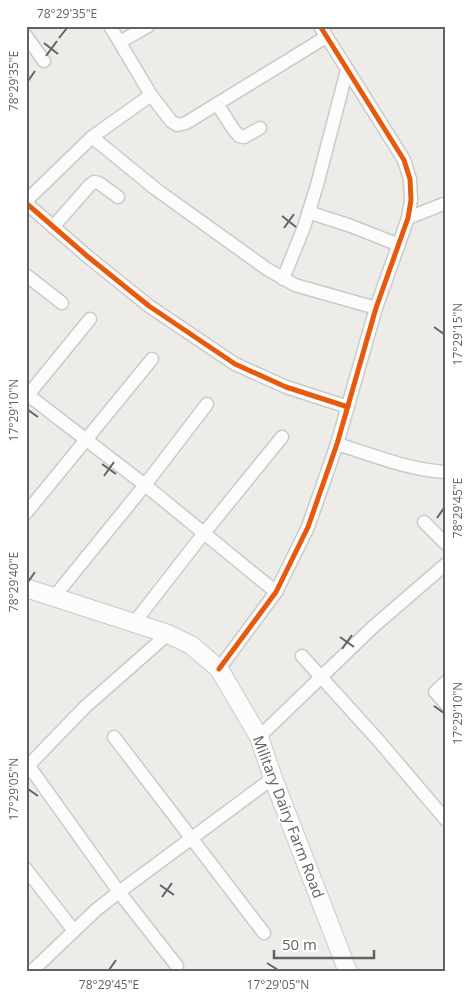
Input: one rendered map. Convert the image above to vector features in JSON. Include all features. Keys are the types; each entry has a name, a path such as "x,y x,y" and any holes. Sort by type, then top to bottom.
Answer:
{"main road":[{"name":"Military Dairy Farm Road","path":"26,588 168,634 191,645 219,669 259,737 348,972"}],"street":[{"path":"110,26 151,95 171,121 178,124 186,123 217,104 323,32 404,160 410,179 411,200 408,218 376,308 337,444 308,526 276,592 219,669"},
{"path":"120,42 148,26"},
{"path":"26,36 44,61"},
{"path":"283,279 304,227 347,70"},
{"path":"151,95 92,137 26,202 150,306 235,364 286,387 348,407"},
{"path":"217,104 239,136 244,137 260,128"},
{"path":"92,137 157,190 283,279 295,285 376,308"},
{"path":"53,226 94,182 99,182 118,197"},
{"path":"408,218 446,203"},
{"path":"308,212 399,245"},
{"path":"26,275 62,303"},
{"path":"90,319 27,396 145,485 276,592"},
{"path":"26,513 152,359"},
{"path":"54,597 145,485 207,404"},
{"path":"134,623 282,437"},
{"path":"337,444 404,465 429,471 446,472"},
{"path":"424,522 446,544"},
{"path":"259,737 373,627 446,564"},
{"path":"168,634 85,707 27,763 119,892 177,966"},
{"path":"302,656 378,740 446,820"},
{"path":"446,682 435,692 446,704"},
{"path":"114,737 264,933"},
{"path":"31,972 96,910 273,778"},
{"path":"26,869 74,931"}],"cycle path":[{"path":"219,669 276,592 308,527 337,444 376,308 408,218 411,200 410,179 404,160 320,26"},
{"path":"26,203 149,306 235,364 286,387 348,407"}]}
